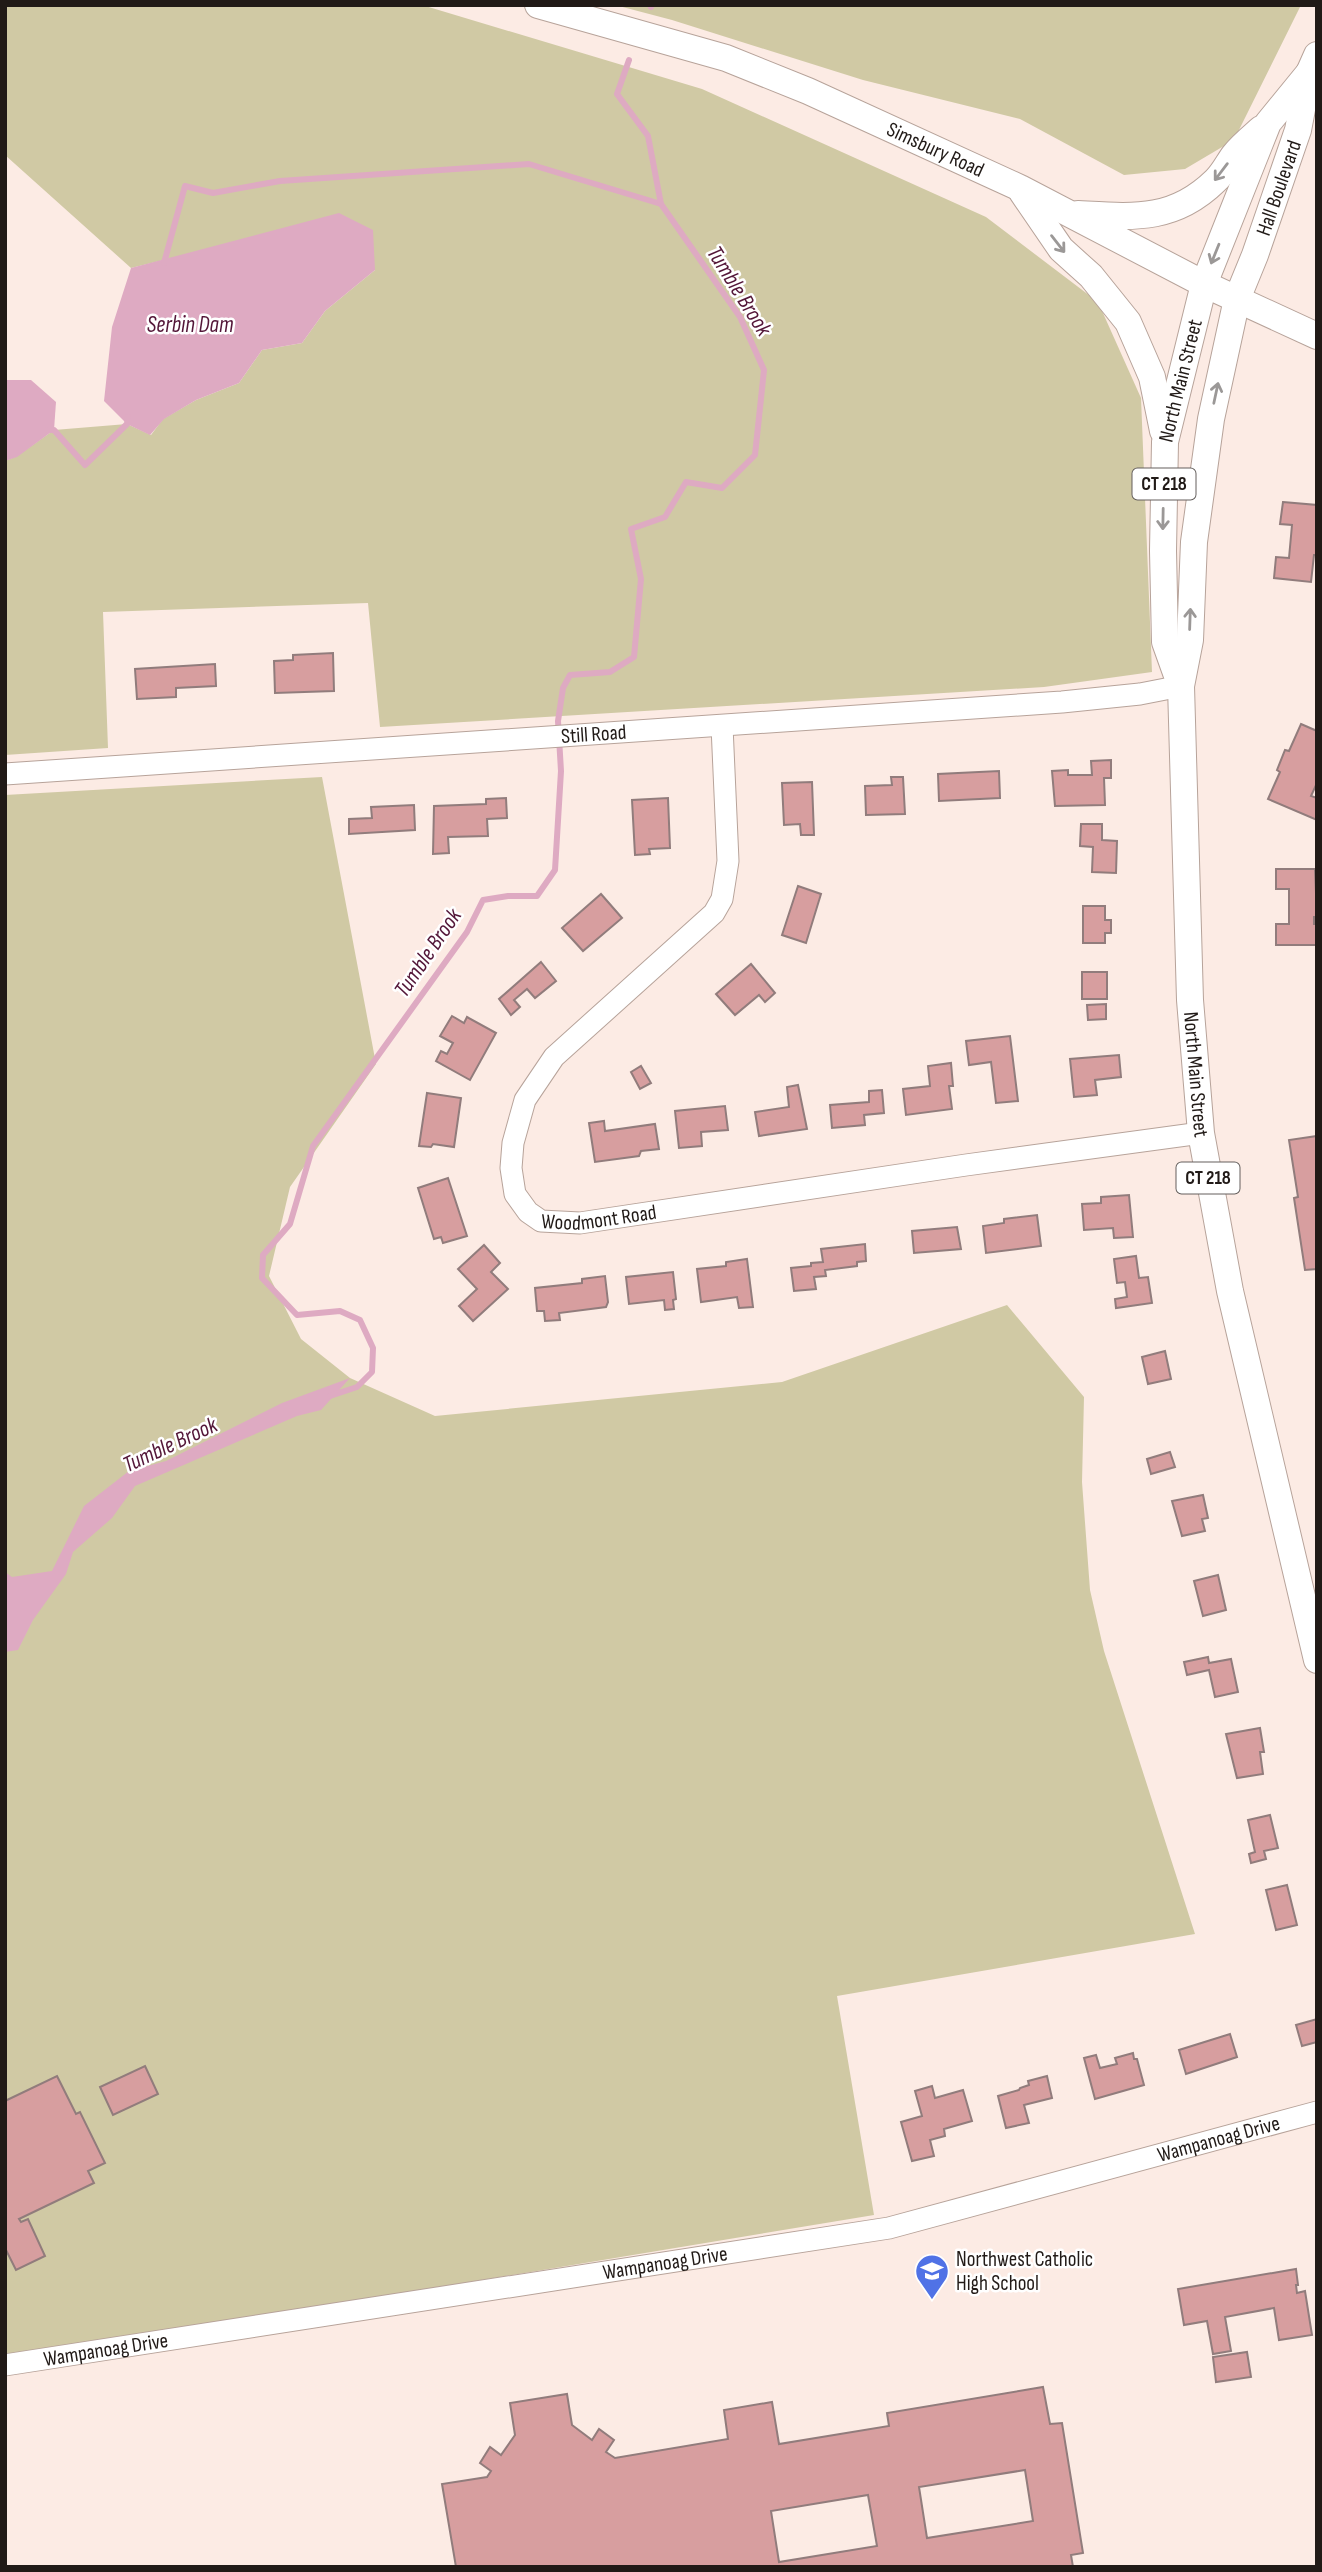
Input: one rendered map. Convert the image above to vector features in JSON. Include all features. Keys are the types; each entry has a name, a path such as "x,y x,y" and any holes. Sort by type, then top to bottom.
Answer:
{"main road":[{"name":"Simsbury Road","path":"538,5 726,58 808,91 1020,188 1203,284 1317,336"},
{"name":"Hall Boulevard","path":"1203,284 1268,123 1313,64"},
{"name":"Hall Boulevard","path":"1237,299 1255,256 1298,130 1313,64"},
{"path":"1068,214 1130,217 1154,215 1190,202 1217,180 1236,153 1268,123"},
{"path":"1020,188 1060,249 1091,276 1128,322 1152,377 1165,442"},
{"name":"North Main Street","path":"1181,686 1165,642 1165,442 1203,284"},
{"name":"North Main Street","path":"1237,299 1211,419 1194,542 1189,640 1181,686 1189,1000 1201,1133 1230,1292 1317,1660"}],"street":[{"name":"Still Road","path":"5,774 1062,702 1140,694 1181,686"},
{"name":"Woodmont Road","path":"722,726 728,861 722,899 714,913 554,1057 525,1100 513,1143 511,1168 515,1194 528,1212 541,1221 580,1223 1201,1133"},
{"name":"Wampanoag Drive","path":"5,2365 889,2228 1317,2112"}],"shaded area":[{"path":"5,5 422,5 702,89 986,217 1098,302 1141,398 1152,672 1044,687 380,727 368,603 103,612 108,748 5,755 5,461 17,456 54,430 127,424 151,435 163,419 196,400 239,383 262,350 302,343 325,311 375,270 209,249 131,268 5,155"},
{"path":"615,5 1301,5 1234,140 1185,169 1124,175 1020,119 863,80 672,20"},
{"path":"322,777 376,1064 290,1187 269,1276 301,1339 350,1378 435,1416 782,1382 1007,1305 1084,1397 1082,1482 1090,1590 1104,1651 1195,1934 837,1996 874,2215 5,2359 5,795"}],"water":[{"name":"Serbin Dam","path":"339,213 373,230 375,270 325,311 302,343 262,350 239,383 196,400 164,419 150,435 127,424 104,401 112,327 131,268"},
{"path":"5,380 31,380 56,402 54,430 17,457 5,461"},
{"path":"350,1378 321,1410 297,1416 135,1486 112,1518 73,1552 66,1574 33,1620 18,1650 5,1652 5,1572 12,1577 52,1571 84,1506 129,1471 166,1461 282,1403"}],"building":[{"path":"1283,502 1317,505 1317,555 1314,555 1311,582 1274,578 1276,557 1289,558 1292,525 1280,524"},
{"path":"333,653 334,691 275,693 274,661 293,660 293,655"},
{"path":"215,664 216,686 176,688 176,697 137,699 135,669"},
{"path":"1301,724 1317,731 1317,783 1311,796 1317,798 1317,820 1268,799 1280,772 1277,770 1285,750 1289,751"},
{"path":"1111,760 1111,778 1104,778 1105,805 1055,806 1052,771 1068,770 1068,775 1092,775 1091,761"},
{"path":"999,771 1000,798 939,801 938,774"},
{"path":"891,777 903,777 905,814 866,815 865,786 892,785"},
{"path":"812,782 814,835 801,835 800,824 784,825 782,783"},
{"path":"506,798 507,818 487,819 488,836 448,837 449,853 433,854 434,806 486,804 486,799"},
{"path":"668,798 670,848 649,849 650,854 635,855 632,800"},
{"path":"414,805 415,830 349,834 349,819 372,818 371,807"},
{"path":"1081,824 1102,824 1102,840 1117,841 1116,873 1092,872 1093,847 1080,846"},
{"path":"1276,869 1315,869 1317,917 1314,917 1314,924 1317,924 1317,945 1276,945 1276,924 1289,924 1289,889 1276,889"},
{"path":"798,886 821,894 806,943 782,935"},
{"path":"601,894 622,918 583,951 562,928"},
{"path":"1083,906 1105,906 1105,920 1111,920 1111,933 1105,933 1105,943 1083,943"},
{"path":"541,962 556,981 535,998 527,989 514,1000 520,1007 511,1015 499,999"},
{"path":"751,964 775,993 765,1002 759,995 735,1015 716,994"},
{"path":"1082,972 1107,972 1107,999 1082,999"},
{"path":"1106,1004 1106,1019 1088,1020 1087,1005"},
{"path":"452,1016 464,1023 467,1017 496,1033 470,1080 436,1061 441,1051 447,1054 453,1043 440,1036"},
{"path":"1010,1036 1018,1101 996,1103 991,1062 969,1065 966,1041"},
{"path":"1119,1055 1121,1077 1095,1080 1097,1095 1074,1097 1070,1059"},
{"path":"951,1063 953,1086 949,1086 952,1109 906,1115 903,1089 930,1086 928,1066"},
{"path":"641,1066 651,1083 640,1089 631,1072"},
{"path":"798,1085 807,1129 759,1136 755,1112 789,1107 787,1087"},
{"path":"882,1090 884,1113 864,1115 865,1125 832,1128 830,1105 869,1102 869,1091"},
{"path":"427,1093 461,1098 454,1147 433,1144 431,1147 419,1146"},
{"path":"725,1106 728,1130 701,1132 702,1146 679,1148 675,1111"},
{"path":"604,1121 605,1131 655,1124 659,1149 641,1151 639,1156 595,1162 589,1123"},
{"path":"1317,1136 1317,1269 1305,1270 1294,1198 1298,1197 1289,1140"},
{"path":"448,1178 467,1236 443,1243 441,1237 434,1239 418,1188"},
{"path":"1129,1195 1133,1237 1114,1238 1113,1228 1084,1230 1082,1204 1101,1203 1101,1197"},
{"path":"1037,1215 1041,1246 986,1253 983,1226 1004,1223 1004,1219"},
{"path":"957,1227 961,1249 914,1253 912,1231"},
{"path":"865,1244 866,1261 857,1262 857,1266 825,1270 826,1276 814,1277 816,1289 794,1291 791,1268 823,1262 821,1249"},
{"path":"484,1245 500,1263 491,1272 508,1289 473,1321 459,1306 477,1289 458,1269"},
{"path":"1136,1256 1139,1278 1148,1277 1152,1303 1116,1308 1115,1299 1127,1297 1125,1282 1117,1283 1114,1259"},
{"path":"747,1259 753,1307 739,1308 737,1297 701,1302 697,1269 726,1266 726,1262"},
{"path":"673,1272 676,1299 673,1300 674,1309 665,1310 664,1300 629,1304 626,1277"},
{"path":"605,1276 608,1302 606,1307 559,1313 560,1320 545,1321 544,1311 537,1311 535,1288 582,1283 582,1279"},
{"path":"1165,1351 1171,1379 1148,1384 1142,1357"},
{"path":"1170,1452 1175,1467 1151,1474 1147,1459"},
{"path":"1203,1495 1208,1518 1202,1519 1205,1531 1182,1536 1172,1501"},
{"path":"1218,1575 1226,1610 1203,1616 1194,1581"},
{"path":"1208,1657 1209,1663 1231,1659 1238,1692 1215,1697 1209,1670 1187,1675 1184,1662"},
{"path":"1260,1728 1264,1752 1260,1752 1263,1774 1237,1778 1226,1734"},
{"path":"1270,1815 1278,1848 1264,1851 1266,1859 1251,1863 1249,1854 1255,1852 1248,1820"},
{"path":"1287,1885 1297,1925 1276,1930 1266,1890"},
{"path":"1317,2019 1317,2042 1302,2046 1296,2025"},
{"path":"1230,2034 1237,2057 1186,2074 1179,2050"},
{"path":"1133,2053 1144,2085 1095,2099 1084,2058 1096,2055 1100,2068 1117,2064 1115,2058"},
{"path":"145,2066 158,2094 113,2115 100,2087"},
{"path":"57,2076 76,2114 80,2112 105,2163 88,2171 94,2183 19,2219 21,2222 28,2219 45,2256 16,2270 5,2248 5,2101"},
{"path":"1047,2076 1052,2098 1024,2105 1029,2123 1006,2128 998,2096 1029,2085 1028,2081"},
{"path":"932,2086 935,2098 963,2090 972,2121 944,2129 945,2136 930,2140 934,2156 912,2161 901,2122 922,2116 915,2091"},
{"path":"1296,2269 1297,2293 1305,2291 1312,2335 1279,2340 1274,2308 1225,2317 1231,2351 1213,2354 1207,2321 1184,2325 1178,2289"},
{"path":"1247,2352 1251,2377 1216,2382 1213,2357"},
{"path":"1043,2387 1050,2424 1062,2423 1083,2553 1071,2555 1073,2567 456,2567 442,2484 487,2477 491,2471 480,2463 490,2447 501,2455 515,2435 510,2403 567,2394 572,2425 592,2440 599,2429 614,2440 606,2452 615,2458 728,2439 724,2410 772,2402 779,2444 889,2426 887,2413","holes":["1025,2470 1033,2521 927,2538 919,2487","868,2495 877,2546 779,2562 771,2511"]}],"waterway":[{"name":"Tumble Brook","path":"330,1396 357,1387 372,1372 373,1348 360,1320 340,1311 297,1315 262,1278 263,1255 290,1224 313,1146 467,932 483,900 508,896 537,896 555,870 561,771 558,721 563,688 570,675 610,672 634,657 641,579 631,529 665,517 686,482 722,488 755,455 764,370 740,317 661,204 648,136 617,94 629,60"},
{"path":"164,263 185,186 213,193 280,181 529,164 661,204"},
{"path":"48,430 54,430 85,465 127,424 128,417"}],"place":[{"name":"Northwest Catholic High School","path":"932,2301"}]}
